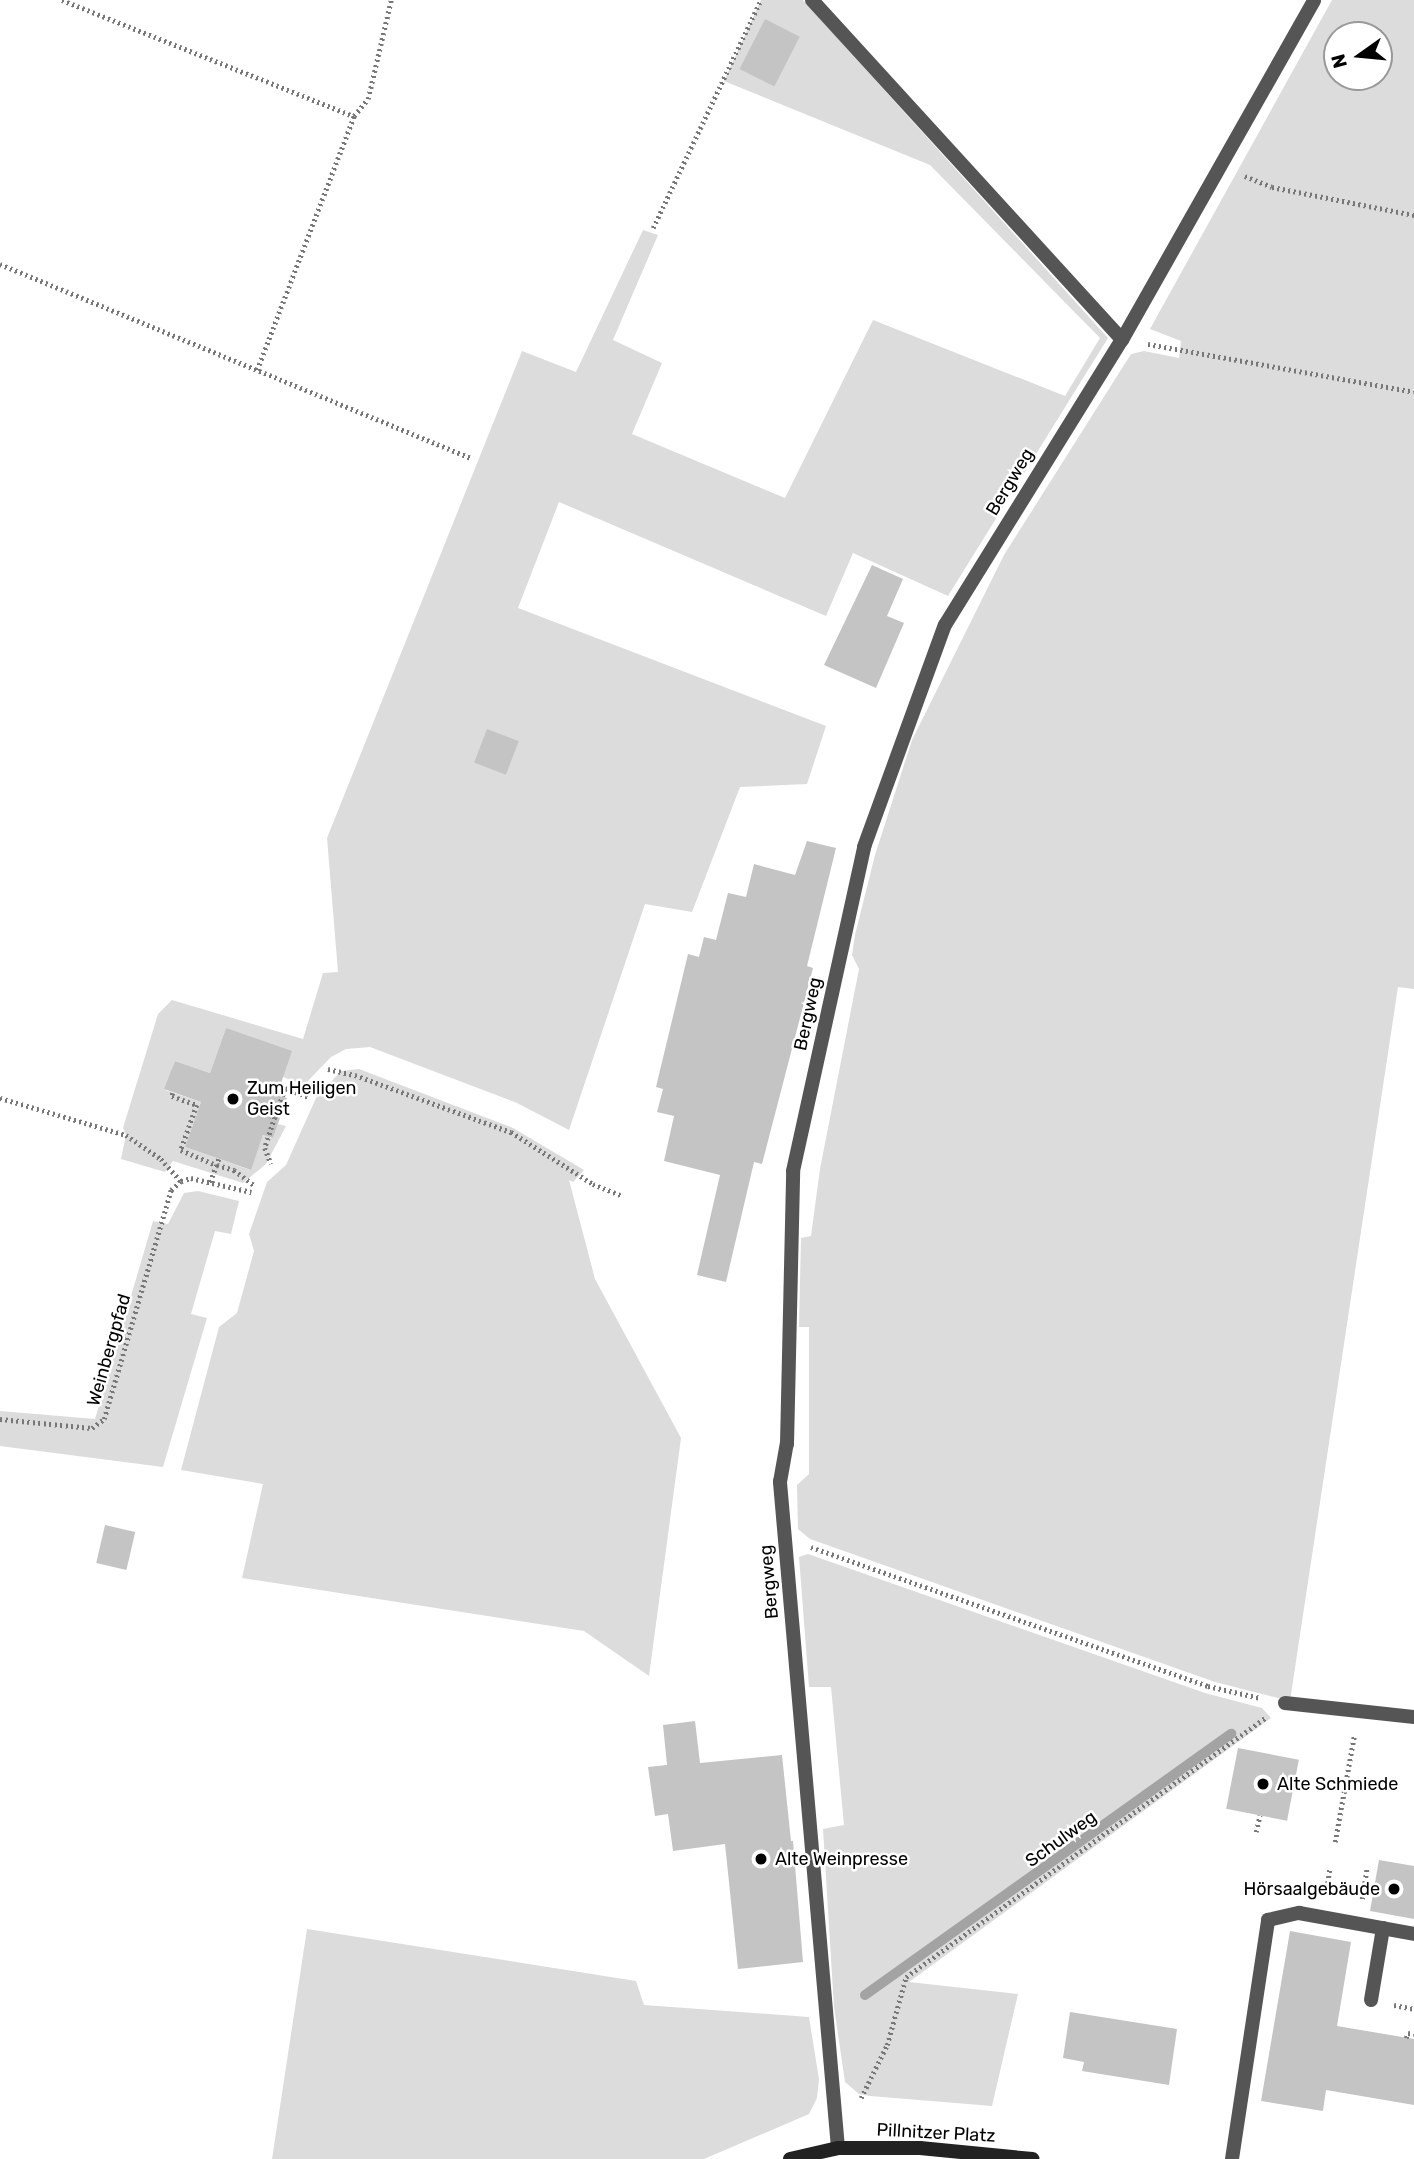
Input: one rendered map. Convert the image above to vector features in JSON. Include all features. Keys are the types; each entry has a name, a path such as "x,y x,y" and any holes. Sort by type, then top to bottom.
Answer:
{"main road":[{"name":"Pillnitzer Platz","path":"790,2159 838,2148 920,2148 1032,2159"}],"street":[{"path":"812,0 1122,340"},
{"name":"Bergweg","path":"838,2148 780,1482 787,1444 793,1171 864,847 945,625 1122,340 1314,0"},
{"path":"1285,1703 1414,1717"},
{"path":"1233,2159 1268,1920 1299,1913 1414,1934"},
{"path":"1371,2000 1383,1928"}],"path":[{"path":"62,0 354,116"},
{"path":"257,370 354,116 368,99 391,0"},
{"path":"653,228 761,0"},
{"path":"1222,165 1272,187 1414,215"},
{"path":"0,264 471,457"},
{"path":"1180,350 1414,392"},
{"path":"328,1069 355,1075 510,1132 593,1184 623,1196"},
{"path":"271,1164 265,1148 272,1116 285,1088 309,1097"},
{"path":"173,1093 172,1096 197,1105 181,1150 218,1162 255,1186"},
{"path":"0,1098 126,1135 161,1159 181,1181 191,1178 251,1192"},
{"path":"210,1183 218,1162"},
{"name":"Weinbergpfad","path":"0,1419 92,1428 104,1419 159,1227 171,1190 181,1181"},
{"path":"785,1538 1208,1686 1285,1703"},
{"name":"Schulweg","path":"859,2102 887,2045 906,1977 1285,1703"},
{"path":"1335,1842 1359,1713"},
{"path":"1256,1832 1260,1815"},
{"path":"1406,2007 1414,2009"},
{"path":"1406,2038 1408,2033 1414,2034"}],"shaded area":[{"path":"761,0 803,0 1108,338 948,596 853,553 826,616 559,502 518,608 826,726 807,784 740,787 692,912 645,904 569,1130 517,1103 370,1047 346,1049 331,1057 304,1085 283,1077 226,1028 210,1073 175,1061 165,1090 201,1102 185,1147 250,1170 263,1135 273,1138 278,1124 286,1126 266,1164 243,1183 173,1161 165,1172 121,1159 126,1135 123,1128 158,1014 172,1000 303,1039 323,973 338,972 327,838 522,351 576,372 643,230 658,235 613,340 662,363 632,434 785,498 873,320 1065,396 1100,338 930,165 724,81"},
{"path":"1332,0 1414,0 1414,989 1398,987 1290,1701 1215,1682 810,1539 798,1529 797,1485 809,1474 809,1327 799,1327 801,1238 811,1236 820,1169 859,969 852,955 855,935 875,855 912,740 1004,555 1131,354 1144,351 1179,358 1181,341 1150,329"},
{"path":"359,1069 513,1128 584,1170 573,1182 569,1180 595,1279 681,1438 649,1676 584,1631 242,1578 263,1484 181,1470 219,1327 237,1313 254,1251 249,1234 267,1182 286,1165 316,1098 341,1071"},
{"path":"198,1191 239,1201 231,1234 215,1231 191,1314 207,1318 163,1467 0,1446 0,1411 95,1419 153,1221 168,1224 184,1193"},
{"path":"808,1554 1205,1693 1262,1708 1271,1718 909,1982 1018,1994 992,2106 870,2096 859,2094 845,2082 834,2007 823,1829 844,1825 831,1687 809,1687 799,1557"},
{"path":"307,1929 636,1981 644,2005 809,2017 819,2079 817,2098 809,2114 704,2159 272,2159"}],"building":[{"path":"765,19 800,37 774,87 740,69"},
{"path":"872,565 903,579 887,616 904,623 876,688 824,665"},
{"path":"487,729 519,741 506,775 474,763"},
{"path":"807,841 836,848 807,966 813,968 762,1164 754,1162 726,1282 697,1275 720,1175 664,1161 674,1116 657,1112 663,1089 656,1087 688,954 699,957 704,937 716,940 728,893 746,897 754,864 795,875"},
{"name":"Zum Heiligen Geist","path":"226,1028 292,1051 277,1095 287,1098 273,1138 263,1135 251,1170 185,1147 201,1102 164,1089 175,1061 210,1073"},
{"path":"105,1525 135,1532 126,1570 96,1563"},
{"name":"Alte Weinpresse","path":"695,1721 700,1763 782,1755 793,1841 803,1962 738,1969 725,1844 673,1851 668,1814 655,1816 648,1767 667,1765 663,1725"},
{"name":"Alte Schmiede","path":"1238,1748 1299,1760 1287,1821 1226,1809"},
{"name":"Hörsaalgebäude","path":"1379,1860 1414,1866 1414,1919 1370,1911"},
{"path":"1290,1931 1351,1942 1337,2026 1414,2039 1414,2105 1326,2090 1323,2111 1261,2101"},
{"path":"1070,2012 1177,2029 1169,2085 1082,2071 1084,2062 1063,2058"}],"waterway":[{"path":"865,1995 1231,1734"}],"place":[{"name":"Zum Heiligen Geist","path":"233,1099"},
{"name":"Alte Schmiede","path":"1263,1784"},
{"name":"Alte Weinpresse","path":"761,1859"},
{"name":"Hörsaalgebäude","path":"1394,1889"}]}
